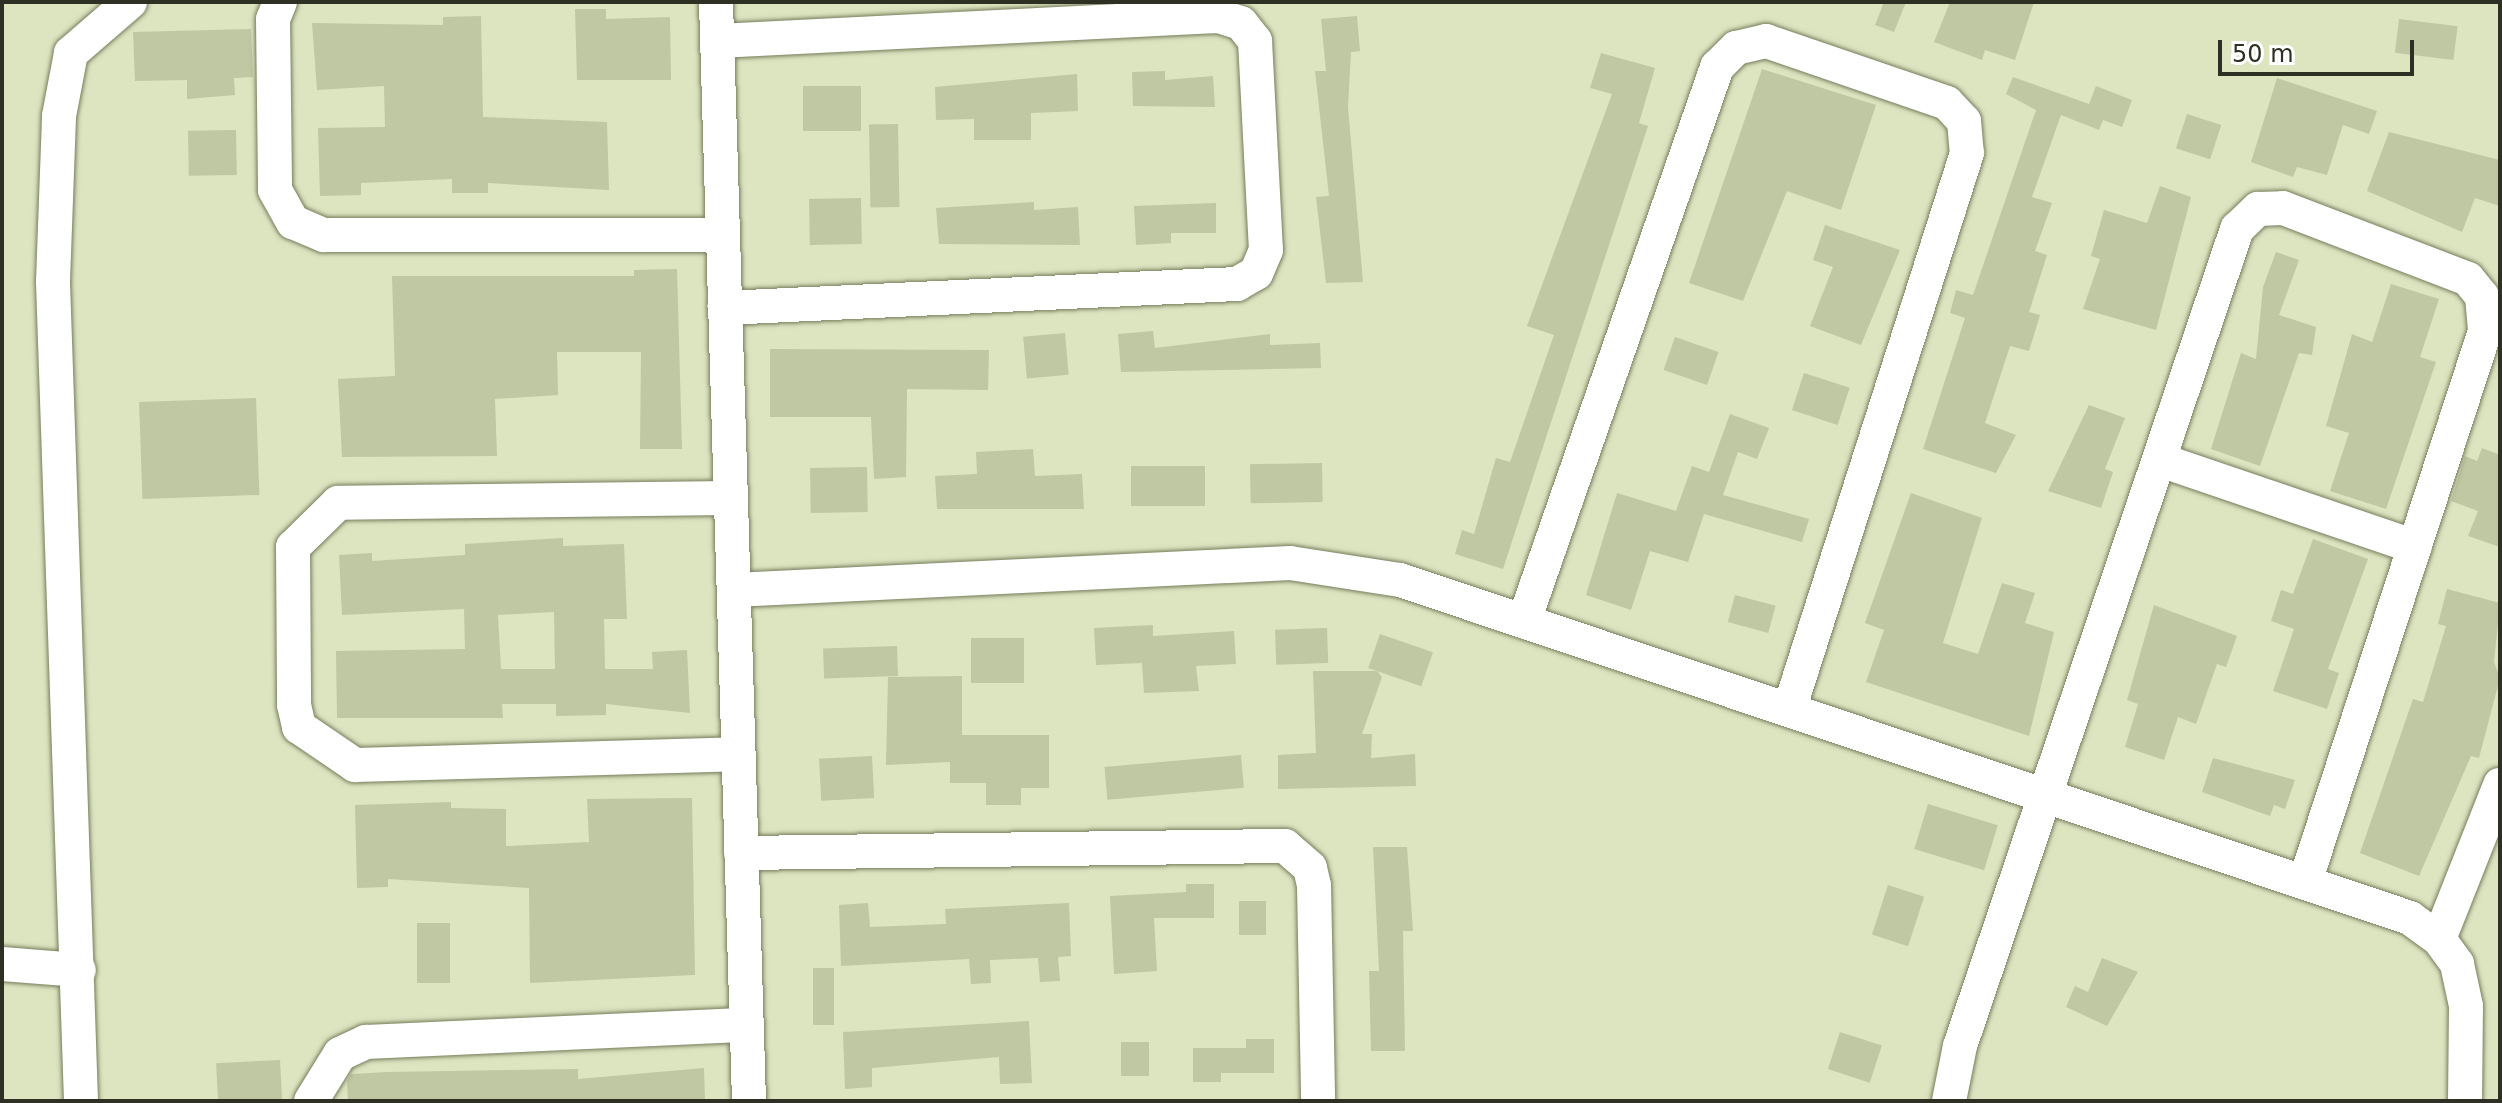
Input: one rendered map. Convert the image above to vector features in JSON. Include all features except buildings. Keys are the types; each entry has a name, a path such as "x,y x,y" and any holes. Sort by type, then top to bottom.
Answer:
{"street":[{"path":"81,1101 79,970 53,281 59,116 71,53 130,2"},
{"path":"280,2 273,19 275,190 293,222 324,235 723,235"},
{"path":"716,2 749,1101"},
{"path":"718,41 1219,16 1241,23 1255,41 1266,250 1256,273 1237,284 725,308"},
{"path":"1524,621 1717,67 1736,48 1766,41 1947,103 1964,121 1967,153 1789,710"},
{"path":"1949,1101 1960,1046 2050,792 2237,229 2258,209 2283,208 2468,279 2482,296 2485,331 2305,882"},
{"path":"2160,460 2415,547"},
{"path":"731,498 338,503 293,547 294,705 299,727 355,765 738,754"},
{"path":"734,590 1290,563 1400,580 1789,710 2050,792 2410,918 2439,939 2457,964 2466,1006 2465,1101"},
{"path":"2439,939 2500,785"},
{"path":"741,853 1285,846 1310,868 1314,885 1318,1101"},
{"path":"2,964 79,970"},
{"path":"311,1101 340,1054 366,1042 747,1025"}]}
